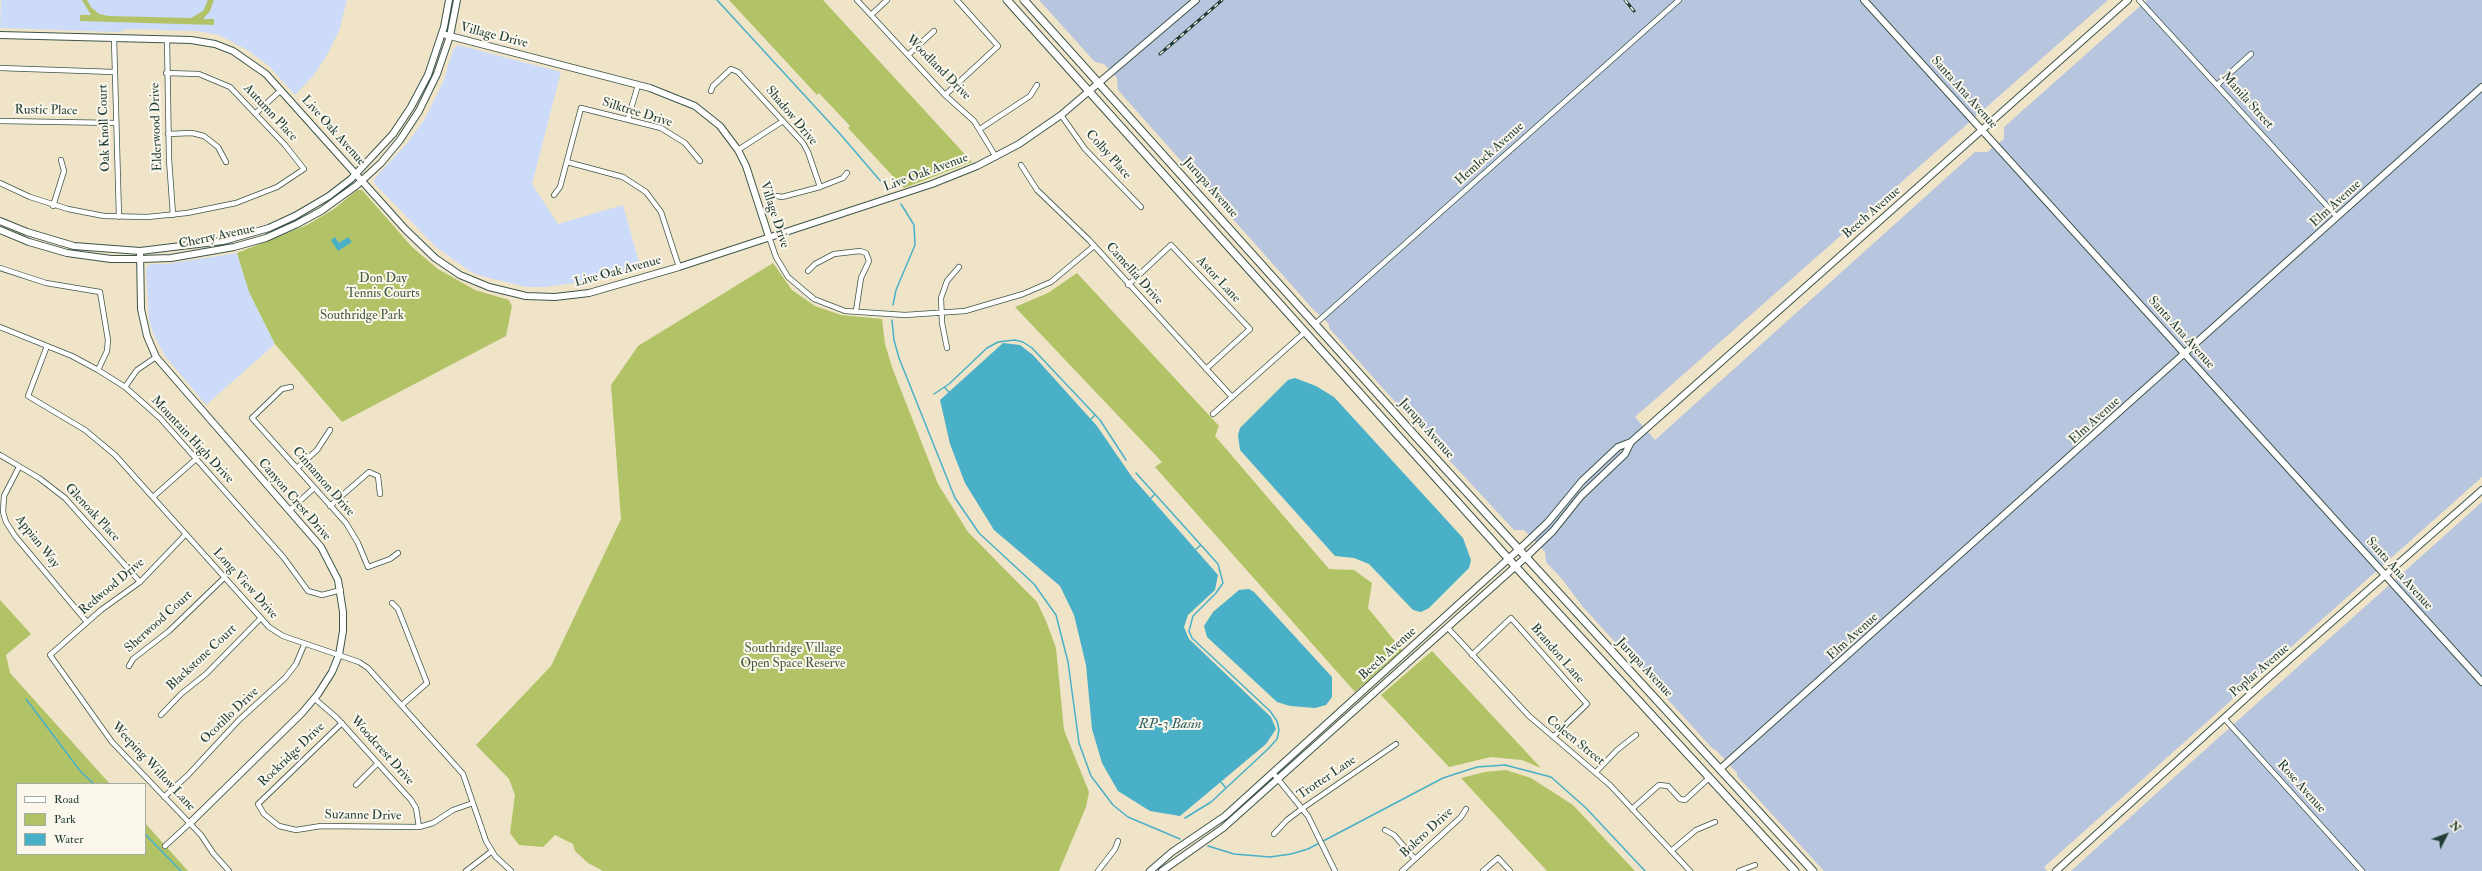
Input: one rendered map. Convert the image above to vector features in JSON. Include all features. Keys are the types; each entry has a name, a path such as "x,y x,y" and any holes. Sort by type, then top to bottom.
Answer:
{"main road":[{"name":"Jurupa Avenue","path":"1007,0 1515,566 1795,871"},
{"name":"Jurupa Avenue","path":"1024,0 1526,557 1813,871"}],"street":[{"name":"Cherry Avenue","path":"0,221 27,232 74,246 140,251 223,241 269,228 314,206 357,174 389,140 412,107 428,75 442,34 449,0"},
{"name":"Cherry Avenue","path":"0,230 30,242 67,253 111,259 170,258 234,247 266,238 314,215 362,180 391,152 419,111 437,74 450,36 457,0"},
{"name":"Woodland Drive","path":"858,0 945,95 966,112 980,129 996,157"},
{"path":"871,15 887,0"},
{"path":"945,95 998,46 957,0"},
{"name":"Live Oak Avenue","path":"0,35 203,41 229,49 258,66 422,246 435,258 460,275 503,291 534,297 571,296 608,288 679,267 910,192 955,176 996,157 1061,116 1196,0"},
{"name":"Hemlock Avenue","path":"1315,324 1679,0"},
{"name":"Santa Ana Avenue","path":"1864,0 2482,682"},
{"name":"Beech Avenue","path":"1150,871 1157,864 1216,823 1273,773 1509,559 1548,522 1582,481 1618,447 1631,442 2128,0"},
{"name":"Manila Street","path":"2140,0 2337,217"},
{"path":"908,55 934,31"},
{"name":"Village Drive","path":"442,34 638,85 669,94 695,106 720,126 738,150 746,166 769,237 782,268 802,291 832,308 889,314 941,314 987,306 1039,288 1056,279 1094,246"},
{"name":"Oak Knoll Court","path":"114,38 119,217"},
{"name":"Elderwood Drive","path":"167,39 166,73 168,134 173,215"},
{"path":"2217,85 2251,54"},
{"path":"0,68 114,72"},
{"name":"Shadow Drive","path":"711,92 713,86 731,69 738,72 807,149 820,187"},
{"name":"Autumn Place","path":"166,73 199,74 220,81 234,90 289,149 304,169 277,187 251,199 225,206 173,215"},
{"path":"628,119 638,85"},
{"path":"980,129 1030,96 1037,85"},
{"name":"Elm Avenue","path":"1720,769 2482,87"},
{"path":"256,113 281,90"},
{"name":"Silktree Drive","path":"567,162 581,108 661,128 685,143 700,161"},
{"name":"Colby Place","path":"1061,116 1085,148 1141,207"},
{"name":"Rustic Place","path":"0,121 116,123"},
{"path":"738,150 783,121"},
{"path":"168,134 194,133 204,136 215,144 226,162"},
{"path":"53,206 64,171 61,160"},
{"path":"554,195 560,187 567,162 623,177 646,192 661,212 679,267"},
{"name":"Camellia Drive","path":"1021,165 1037,190 1094,246 1128,285 1232,397"},
{"path":"777,196 782,197 820,187 843,178 847,173"},
{"path":"0,183 53,206 91,214 119,217 173,215"},
{"name":"Astor Lane","path":"1128,285 1171,245 1250,329 1206,369"},
{"name":"Canyon Crest Drive","path":"140,251 142,319 156,356 290,510 326,554 340,590 344,620 339,655 328,678 315,699 165,846"},
{"path":"808,271 815,264 834,254 854,251 866,253 869,261 861,278 856,311"},
{"path":"947,348 941,314 941,298 945,287 959,267"},
{"path":"0,268 46,284 100,292 108,340 106,351 98,370"},
{"name":"Mountain High Drive","path":"0,327 47,346 98,370 125,387 160,418 284,558 308,591 322,595 340,590"},
{"path":"1214,414 1305,332"},
{"name":"Long View Drive","path":"47,346 28,396 85,430 105,446 153,497 260,619 283,636 304,645 339,655 367,667 462,774 483,834 492,851 511,871"},
{"path":"125,387 137,370 156,356"},
{"name":"Cinnamon Drive","path":"291,387 282,389 252,418 354,535 368,567 390,559 398,553"},
{"path":"297,468 317,450 330,430"},
{"name":"Beech Avenue","path":"1163,871 1223,828 1526,557 1553,530 1581,496 1625,454 1631,442"},
{"name":"Glenoak Place","path":"0,455 65,498 140,582"},
{"path":"153,497 196,459"},
{"name":"Appian Way","path":"19,467 4,496 3,512 6,522 15,536 87,622"},
{"path":"330,506 370,472 377,474 380,479 380,494"},
{"path":"290,510 314,488"},
{"name":"Poplar Avenue","path":"2056,871 2224,718 2482,490"},
{"name":"Redwood Drive","path":"50,656 87,622 140,582 186,534"},
{"name":"Sherwood Court","path":"129,666 133,659 169,632 224,578"},
{"path":"392,603 398,609 427,683 402,705"},
{"name":"Brandon Lane","path":"1472,655 1511,618 1587,704 1553,737"},
{"name":"Blackstone Court","path":"161,715 181,694 206,674 260,619"},
{"name":"Coleen Street","path":"1447,627 1533,721 1596,772 1690,871"},
{"name":"Ocotillo Drive","path":"164,797 188,775 239,720 285,678 296,664 304,645"},
{"name":"Weeping Willow Lane","path":"50,656 112,742 190,823 229,871"},
{"name":"Woodcrest Drive","path":"315,699 342,723 412,802 419,827"},
{"name":"Rose Avenue","path":"2224,718 2362,871"},
{"name":"Rockridge Drive","path":"258,804 342,723"},
{"path":"1596,772 1613,753 1636,736"},
{"name":"Trotter Lane","path":"1274,834 1287,820 1303,808 1396,744"},
{"path":"356,785 378,763"},
{"path":"1273,773 1303,808 1335,871"},
{"path":"1632,809 1659,785 1668,786 1680,799 1685,800 1709,778"},
{"name":"Suzanne Drive","path":"258,804 260,809 274,822 290,830 321,826 419,827 433,823 452,810 473,803"},
{"name":"Bolero Drive","path":"1402,871 1461,817 1466,809"},
{"path":"1671,851 1696,830 1715,822"},
{"path":"1385,830 1394,835 1415,859"},
{"path":"1098,871 1115,850 1118,841"},
{"path":"467,871 492,851"},
{"path":"1483,871 1498,858 1510,871"},
{"path":"1157,864 1163,871"},
{"path":"1739,871 1755,865"}],"shaded area":[{"path":"1,0 347,0 339,31 328,53 314,75 295,95 269,66 249,51 219,35 196,31 128,29 117,32 0,28"},
{"path":"1039,0 2108,0 1635,417 1655,440 1975,152 1987,152 2004,139 2004,127 2147,0 2482,0 2482,477 2044,867 2047,871 1824,871 1737,776 1737,773 1716,750 1713,749 1583,607 1562,579 1546,562 1545,552 1524,530 1514,530 1434,444 1421,426 1416,424 1388,394 1329,328 1329,324 1312,308 1118,90 1117,78 1104,64 1095,62"},
{"path":"458,45 561,72 532,184 558,224 623,205 641,269 610,278 546,287 526,287 485,277 471,272 436,247 374,183 374,179 408,142 424,120 443,82 453,50"},
{"path":"237,253 249,292 275,344 206,405 165,356 154,335 149,320 146,268 150,264 167,264"},
{"path":"2482,502 2482,871 2071,871 2169,782"}],"green space":[{"path":"82,0 87,0 91,7 99,14 109,16 191,18 203,11 208,0 214,0 210,11 203,19 214,19 214,25 80,21 80,15 91,15"},
{"path":"729,0 823,0 972,162 904,188 848,128 850,126 819,93 817,95"},
{"name":"Southridge Park","path":"357,190 362,190 412,247 438,269 475,290 509,300 512,306 506,336 342,422 275,344 249,292 237,253 307,225 334,209"},
{"name":"Southridge Village Open Space Reserve","path":"773,263 792,290 815,306 841,315 882,319 885,344 893,370 938,484 968,532 1037,602 1046,621 1056,648 1064,730 1089,792 1086,807 1059,871 603,871 588,863 575,851 573,844 555,835 543,847 519,845 510,833 515,795 509,779 476,745 551,666 621,519 611,385 638,346"},
{"path":"1077,273 1219,426 1215,436 1329,569 1354,570 1372,583 1368,608 1402,650 1355,692 1155,467 1162,462 1015,307 1048,293"},
{"path":"0,600 31,634 6,655 10,673 109,783 16,783 16,855 146,855 146,824 188,871 0,871"},
{"path":"1432,651 1541,768 1522,760 1491,757 1449,767 1381,695"},
{"path":"1506,770 1531,778 1573,805 1635,871 1547,871 1461,778 1485,772"}],"water":[{"path":"335,237 339,243 348,237 352,242 338,251 331,240"},
{"name":"RP-3 Basin","path":"1003,343 1020,345 1033,355 1097,426 1132,477 1218,575 1215,590 1188,615 1184,627 1189,639 1271,717 1276,729 1266,744 1180,816 1150,811 1118,791 1102,763 1092,729 1086,665 1074,615 1060,586 994,530 965,483 950,444 940,400"},
{"path":"1295,378 1316,386 1334,397 1463,538 1471,560 1469,568 1429,608 1421,612 1413,610 1369,564 1354,558 1335,556 1240,450 1238,435 1240,428 1288,380"},
{"path":"1249,589 1254,592 1332,677 1332,697 1326,705 1315,708 1290,706 1277,702 1207,637 1204,626 1213,612 1239,590"}],"waterway":[{"path":"717,0 841,135 889,191"},
{"path":"893,305 896,290 915,245 914,225 901,204"},
{"path":"892,320 894,340 899,358 955,498 979,533 1034,584 1056,615 1068,662 1079,743 1091,776 1113,805 1128,817 1180,839"},
{"path":"934,394 949,384 987,348 998,342 1015,340 1023,342 1032,348 1100,420 1126,460"},
{"path":"945,388 949,392"},
{"path":"1091,419 1095,415"},
{"path":"1136,473 1218,564 1223,583 1216,593 1193,616 1189,631 1192,638 1270,711 1277,721 1279,730 1277,739 1268,749 1211,802 1185,818"},
{"path":"1151,498 1155,494"},
{"path":"1196,549 1201,545"},
{"path":"26,699 81,772 93,783"},
{"path":"1208,846 1234,854 1270,857 1291,854 1308,849 1443,778 1477,767 1505,765 1551,777 1586,808 1645,871"},
{"path":"1221,782 1226,788"},
{"path":"146,835 181,871"}],"railway":[{"path":"1160,54 1222,0"},
{"path":"1625,0 1634,11"}],"park label":[{"name":"Don Day Tennis Courts","path":"383,286"}]}
